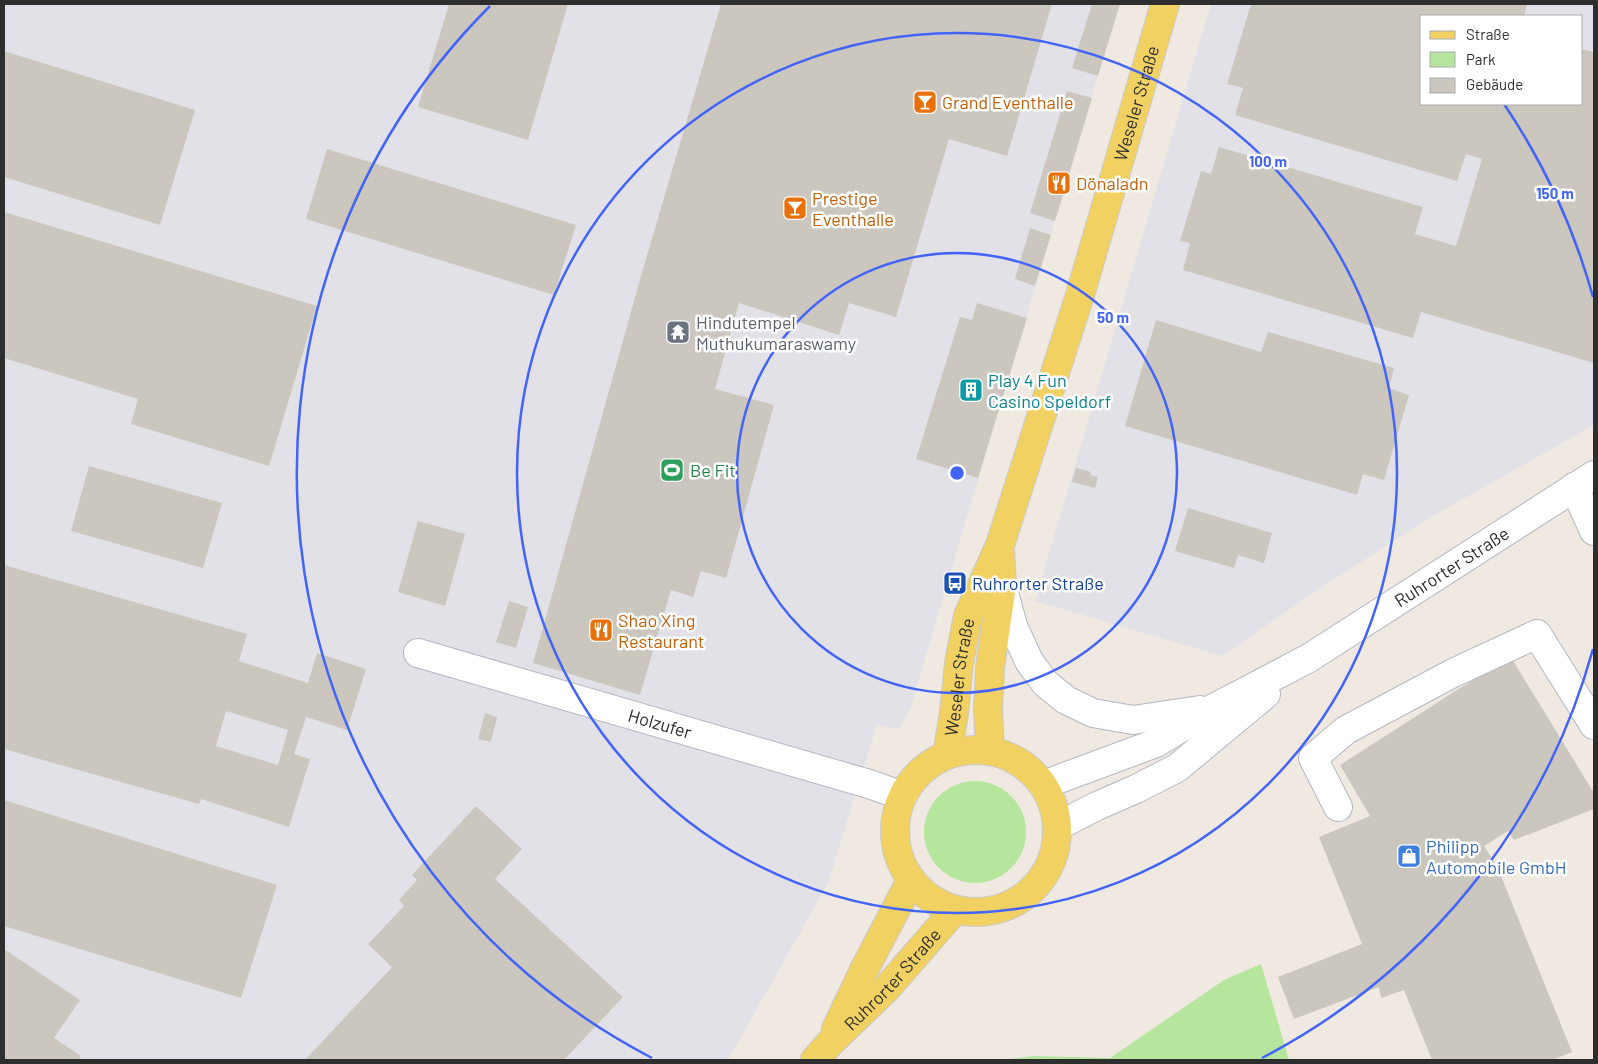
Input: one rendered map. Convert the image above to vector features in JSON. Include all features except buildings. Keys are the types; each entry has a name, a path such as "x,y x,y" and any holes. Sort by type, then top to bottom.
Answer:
{"main road":[{"name":"Weseler Straße","path":"947,755 954,713 959,663 968,616 1000,545 1080,295 1165,4"},
{"name":"Weseler Straße","path":"990,751 988,709 990,667 1002,586 1000,545"},
{"name":"Ruhrorter Straße","path":"968,750 990,751 1010,758 1029,769 1043,785 1053,804 1058,826 1055,851 1045,875 1028,895 1006,908 980,913 954,911 930,899 911,880 900,860 895,839 896,817 903,796 914,778 929,765 947,755 968,750"},
{"name":"Ruhrorter Straße","path":"822,1052 911,880"},
{"name":"Ruhrorter Straße","path":"822,1052 887,988 954,911"}],"street":[{"path":"1584,481 1594,532"},
{"name":"Ruhrorter Straße","path":"1043,785 1156,743 1214,708 1309,658 1584,481"},
{"name":"Ruhrorter Straße","path":"1002,586 1013,626 1028,661 1045,683 1066,700 1094,713 1133,720 1214,708"},
{"path":"1338,807 1313,758 1346,730 1453,673 1537,634 1594,725"},
{"name":"Holzufer","path":"418,652 869,784 903,796"},
{"name":"Ruhrorter Straße","path":"1058,826 1176,768 1309,658"}],"shaded area":[{"path":"4,4 1119,4 910,709 899,729 877,725 828,883 728,1060 4,1060"},
{"path":"1211,4 1594,4 1594,425 1431,517 1316,591 1222,656 1035,601"}],"green space":[{"path":"975,781 995,785 1011,796 1022,812 1026,832 1022,852 1011,868 995,879 975,883 955,879 939,868 928,852 924,832 928,812 939,796 955,785"},
{"path":"1261,964 1289,1060 1003,1060 1033,1056 1110,1058 1224,980"}],"place":[{"name":"Grand Eventhalle","path":"925,102"},
{"name":"Dönaladn","path":"1059,183"},
{"name":"Prestige Eventhalle","path":"795,208"},
{"name":"Hindutempel Muthukumaraswamy","path":"678,332"},
{"name":"Play 4 Fun Casino Speldorf","path":"971,390"},
{"name":"Be Fit","path":"672,470"},
{"name":"Ruhrorter Straße","path":"955,583"},
{"name":"Shao Xing Restaurant","path":"601,630"},
{"name":"Philipp Automobile GmbH","path":"1409,856"}]}
